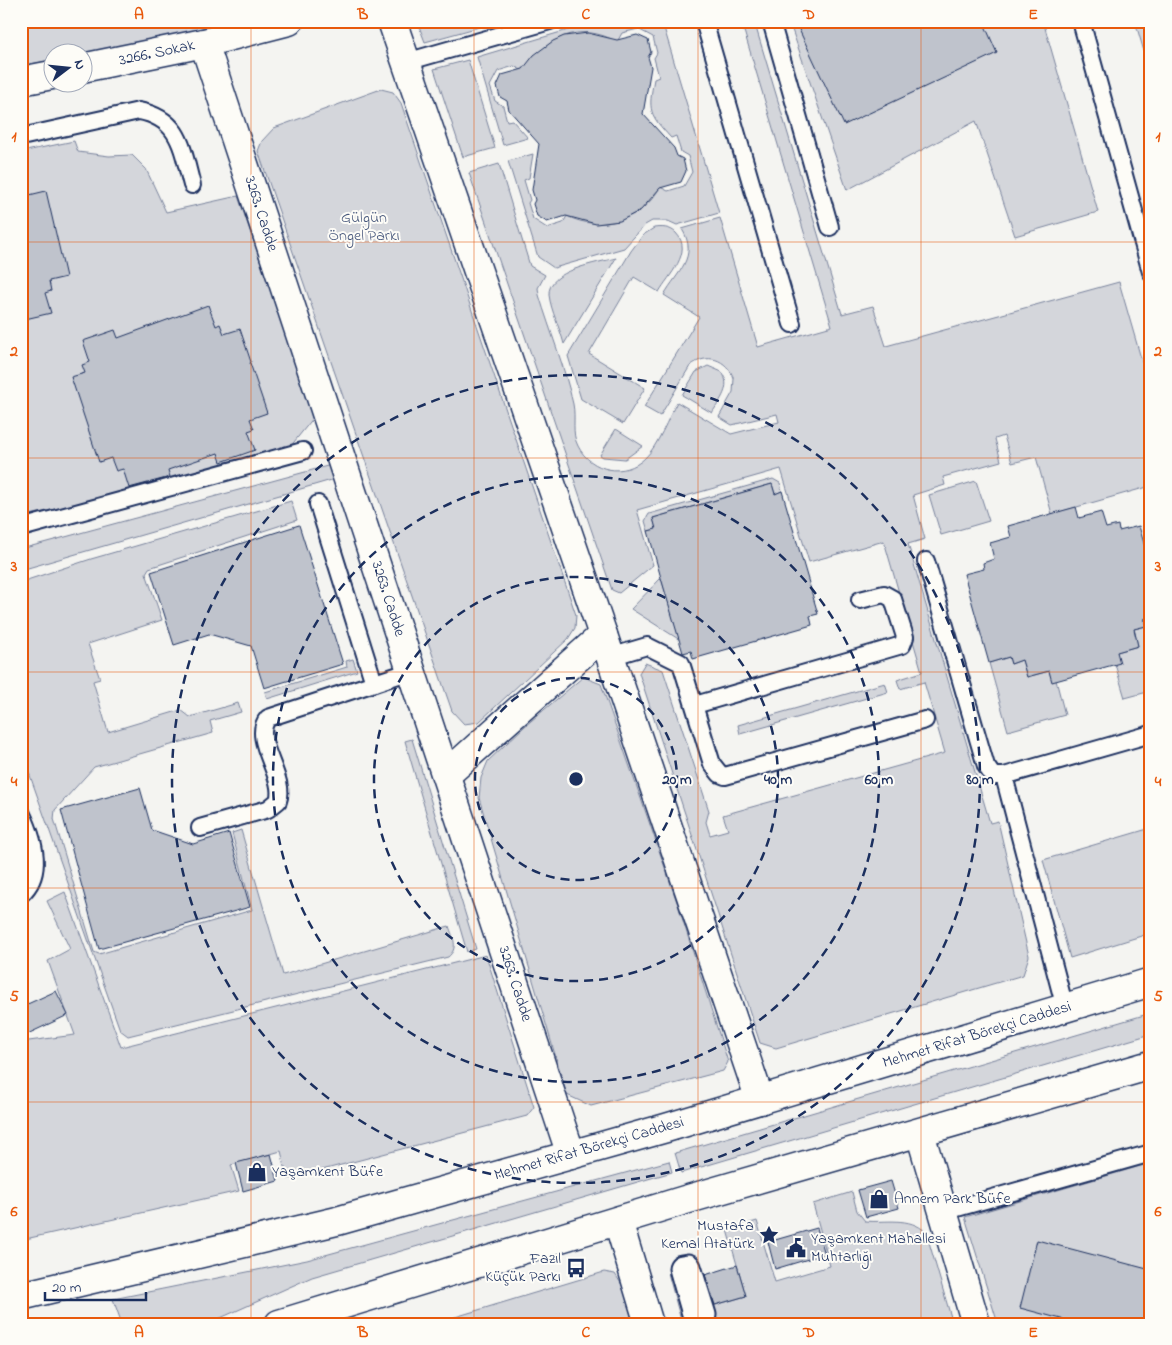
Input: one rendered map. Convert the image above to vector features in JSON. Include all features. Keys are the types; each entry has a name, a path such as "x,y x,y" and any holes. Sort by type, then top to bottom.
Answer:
{"street":[{"name":"3266. Sokak","path":"92,66 204,43 288,21"},
{"path":"392,21 760,1100"},
{"name":"3263. Cadde","path":"204,43 571,1154"},
{"path":"21,81 42,77"},
{"path":"446,775 606,646"},
{"name":"Mehmet Rifat Börekçi Caddesi","path":"21,1296 328,1223 760,1100 1151,982"},
{"path":"279,1324 618,1221 1151,1065"},
{"path":"920,1133 976,1324"},
{"path":"618,1221 649,1324"}],"lane":[{"path":"406,62 550,21"},
{"path":"704,21 792,324"},
{"path":"771,21 830,227"},
{"path":"1080,21 1151,272"},
{"path":"21,137 139,111 156,114 169,124 179,138 192,184"},
{"path":"21,528 303,451"},
{"path":"318,504 374,683"},
{"path":"926,561 986,766 993,776 1004,776 1151,734"},
{"path":"695,705 902,645 905,637 892,599 884,594 860,600"},
{"path":"606,646 648,646 676,659 683,667 712,764 720,774 725,776 926,720"},
{"path":"200,828 268,809 278,801 279,789 262,732 268,718 411,671"},
{"path":"1004,776 1065,1008"},
{"path":"21,812 35,852 34,876 21,894"},
{"path":"943,1212 1151,1153"}],"green space":[{"path":"21,21 227,21 173,37 92,52 92,42 42,42 42,62 21,66"},
{"path":"417,21 486,21 483,26 425,42"},
{"path":"598,21 662,21 719,213 677,225 668,221 652,221 645,225 624,248 554,268 538,257 508,161 533,154 529,178 524,180 530,200 528,203 533,219 547,228 563,223 567,216 593,223 620,220 643,208 660,187 668,191 684,186 692,172 688,156 681,152 676,136 671,138 658,123 652,112 651,98 654,79 659,77 654,58 657,53 653,37 638,29 622,33 617,42 590,33 564,36 542,50 523,71 514,66 498,71 490,86 495,101 503,106 507,121 512,120 528,138 503,145 477,57"},
{"path":"741,21 754,21 842,314 873,306 886,346 1119,282 1151,393 1151,486 1052,514 1036,457 1012,463 1004,436 995,439 1001,461 943,477 945,485 913,495 925,539 908,544 990,823 998,821 1029,956 1023,975 776,1048 760,1043 639,673 645,663 663,670 709,811 706,822 710,835 728,830 723,815 945,753 924,682 900,689 897,680 922,672 884,541 809,562 781,469 637,510 653,565 619,593 612,590 469,173 499,164 530,266 545,275 538,288 539,295 570,390 574,409 576,441 584,455 591,462 609,469 618,470 637,464 650,453 677,402 731,434 779,422 777,414 732,425 719,417 733,392 734,379 731,372 721,362 710,359 703,359 690,366 660,416 644,407 699,317 664,295 680,271 687,256 687,239 682,229 720,218 758,347 832,326"},
{"path":"789,21 1043,21 1098,212 1015,236 976,121 847,190"},
{"path":"1135,21 1151,21 1151,75"},
{"path":"468,60 495,148 463,157 434,69"},
{"name":"Gülgün Öngel Parkı","path":"381,89 393,92 401,103 576,615 575,628 568,639 479,722 464,724 452,711 258,151 262,141 274,128"},
{"path":"74,141 78,152 109,156 132,155 146,169 166,212 238,196 314,417 282,457 21,517 21,152"},
{"path":"654,228 671,230 681,240 681,256 678,264 659,292 634,277 589,354 645,388 623,424 581,399 568,356 631,251 643,235"},
{"path":"616,258 564,344 550,301 551,286 556,279 575,269"},
{"path":"708,366 722,372 726,383 724,393 712,413 682,395 696,372"},
{"path":"616,429 643,446 625,459 603,457 600,455"},
{"path":"331,465 335,479 21,570 21,549"},
{"path":"773,479 780,483 782,491 775,494 772,484 653,518 656,529 648,531 645,521 649,514"},
{"path":"976,481 989,521 941,535 929,495"},
{"path":"291,501 297,520 149,568 146,573 162,620 88,644 100,679 93,681 108,732 181,710 190,717 238,703 241,712 210,721 213,733 94,767 55,810 54,819 94,952 99,954 252,910 232,833 241,830 283,975 449,926 454,943 453,950 448,957 128,1036 120,1030 21,750 21,582 91,559"},
{"path":"661,578 680,640 631,609"},
{"path":"1151,617 1151,691 1125,698 1115,664 1117,652 1138,646 1134,629 1146,626 1144,619"},
{"path":"1009,657 1011,664 1022,660 1027,677 1049,671 1052,681 1056,680 1065,715 1008,731 989,663"},
{"path":"353,659 357,671 267,699 265,692 347,667 346,661"},
{"path":"583,677 601,684 678,905 728,1062 723,1071 591,1106 567,1095 479,798 481,778 488,761 525,726"},
{"path":"885,683 888,692 740,734 738,725"},
{"path":"412,739 476,949 467,952 405,741"},
{"path":"1151,828 1151,933 1070,958 1043,860"},
{"path":"65,892 121,1047 486,955 534,1107 527,1116 288,1179 281,1151 231,1165 239,1191 21,1240 21,1042 75,1035 48,961 70,949 47,901"},
{"path":"1151,1013 1151,1034 681,1173 675,1153"},
{"path":"669,1161 672,1172 312,1277 207,1324 122,1324 113,1299 307,1260"},
{"path":"1151,1163 1151,1324 998,1324 965,1217"},
{"path":"852,1192 857,1211 865,1221 905,1222 919,1227 926,1232 953,1324 682,1324 668,1273 682,1268 695,1311 746,1296 727,1230 757,1221 775,1282 830,1266 813,1204"},
{"path":"604,1272 615,1274 622,1285 636,1324 432,1324"}],"building":[{"path":"795,21 983,21 997,53 844,125"},
{"path":"588,33 617,40 637,35 648,40 651,52 648,57 651,67 643,114 674,148 677,156 683,159 686,171 681,182 660,188 641,210 620,221 596,224 566,216 547,222 537,216 533,204 535,200 532,190 539,144 509,110 507,101 500,97 497,86 502,75 523,69 534,55 553,41 564,36"},
{"path":"46,191 66,277 49,281 51,291 45,293 51,313 21,320 21,197"},
{"path":"208,305 216,326 220,324 224,334 240,329 251,362 267,413 250,419 254,429 248,431 255,450 221,462 218,453 168,470 170,477 129,488 123,469 116,471 111,458 99,462 71,377 85,373 82,365 90,362 83,341 115,330 118,338"},
{"path":"772,484 775,494 782,491 818,614 810,616 812,625 693,659 691,651 683,653 661,578 648,531 656,529 653,518"},
{"path":"1076,507 1079,518 1101,512 1106,528 1118,525 1119,531 1139,526 1151,568 1151,617 1144,619 1146,626 1134,629 1138,646 1117,652 1120,663 1052,682 1049,671 1027,677 1022,660 1011,664 1009,657 989,663 964,574 984,569 983,563 994,559 990,543 1011,537 1008,526"},
{"path":"299,525 343,664 264,688 251,646 209,634 174,645 151,572"},
{"path":"140,788 152,830 193,844 229,833 250,907 99,949 61,810"},
{"path":"56,991 68,1015 21,1037 21,1007"},
{"name":"Yaşamkent Büfe","path":"271,1154 278,1181 243,1191 236,1163"},
{"name":"Annem Park Büfe","path":"891,1181 899,1208 866,1217 858,1190"},
{"name":"Yaşamkent Mahallesi Muhtarlığı","path":"817,1228 825,1254 775,1269 768,1242"},
{"path":"1037,1240 1151,1270 1151,1324 1080,1324 1020,1308"},
{"path":"737,1265 746,1296 715,1305 705,1275"}],"place":[{"name":"Yaşamkent Büfe","path":"257,1172"},
{"name":"Annem Park Büfe","path":"879,1199"},
{"name":"Mustafa Kemal Atatürk","path":"769,1235"},
{"name":"Yaşamkent Mahallesi Muhtarlığı","path":"796,1248"},
{"name":"Fazıl Küçük Parkı","path":"576,1268"}]}
